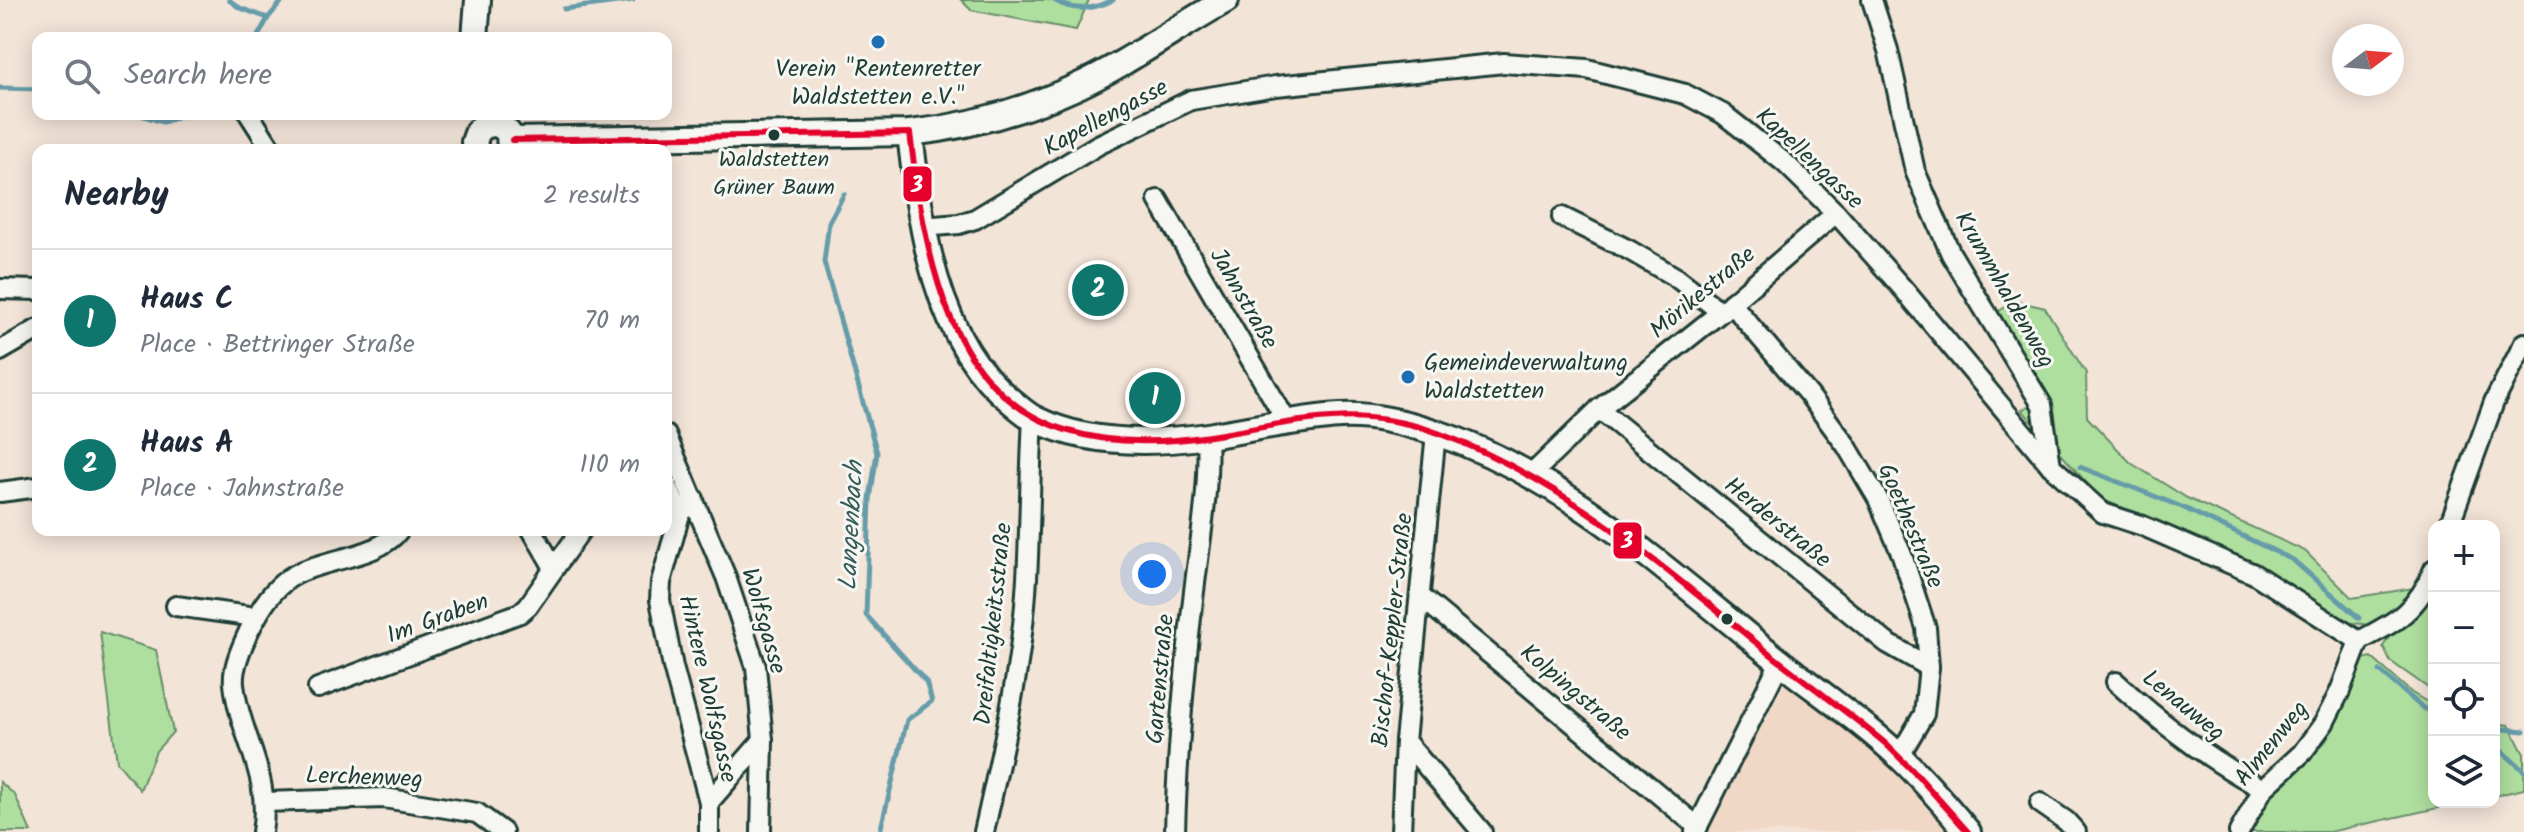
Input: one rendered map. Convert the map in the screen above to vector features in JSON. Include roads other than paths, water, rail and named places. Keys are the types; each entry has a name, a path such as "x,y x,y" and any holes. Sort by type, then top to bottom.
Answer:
{"street":[{"path":"544,144 910,133 942,128 1028,106 1077,87 1226,0"},
{"name":"Krummhaldenweg","path":"1872,0 1888,50 1915,171 1951,254 2042,405 2051,466"},
{"name":"Kapellengasse","path":"922,227 959,224 975,219 1098,145 1191,100 1276,86 1504,63 1587,69 1685,94 1723,114 1746,132 1785,163 1836,213 2051,466 2103,513 2143,526 2254,574 2359,641"},
{"path":"253,120 268,144"},
{"path":"474,144 485,120"},
{"path":"488,120 506,129 511,144"},
{"path":"910,133 922,227 947,310 972,358 993,387 1033,418 1072,433 1115,440 1207,436 1344,416 1392,421 1436,433 1531,475 1562,492 1623,535 1899,756 1968,832"},
{"name":"Jahnstraße","path":"1158,200 1287,422"},
{"name":"Mörikestraße","path":"1531,475 1599,409 1726,308 1836,213"},
{"name":"Goethestraße","path":"1562,217 1629,250 1726,308 1818,407 1846,445 1878,499 1902,555 1926,628 1929,667 1924,714 1899,756"},
{"path":"0,289 32,290"},
{"path":"0,351 32,332"},
{"path":"2451,520 2494,402 2524,343"},
{"name":"Herderstraße","path":"1599,409 1887,643 1929,667"},
{"name":"Dreifaltigkeitsstraße","path":"984,832 1006,744 1016,685 1027,580 1033,418"},
{"name":"Bischof-Keppler-Straße","path":"1401,832 1405,741 1436,433"},
{"name":"Gartenstraße","path":"1175,832 1190,625 1209,466 1207,436"},
{"name":"Wolfsgasse","path":"672,449 726,577 756,667 763,740 761,832"},
{"path":"0,492 32,488"},
{"path":"672,496 680,514"},
{"name":"Hintere Wolfsgasse","path":"694,499 680,514 661,582 660,600 673,667 709,802 709,832"},
{"path":"262,832 265,802 259,769 234,681 243,646 256,617 269,596 286,580 323,563 371,549 395,536"},
{"path":"535,536 554,568"},
{"name":"Im Graben","path":"318,688 520,613 577,536"},
{"path":"2359,641 2395,623 2417,602 2428,581"},
{"name":"Kolpingstraße","path":"1421,597 1697,830"},
{"path":"176,606 256,617"},
{"name":"Almenweg","path":"2239,832 2263,789 2302,753 2324,723 2359,641"},
{"path":"1697,830 1780,662"},
{"name":"Lenauweg","path":"2116,682 2158,721 2220,766 2263,789"},
{"name":"Hintere Wolfsgasse","path":"709,802 763,740"},
{"path":"1405,741 1482,832"},
{"name":"Lerchenweg","path":"265,802 384,798 477,813 503,832"},
{"path":"2040,803 2076,832"}],"waterway":[{"path":"229,0 240,8 268,18"},
{"path":"260,32 283,0"},
{"path":"564,9 633,0"},
{"path":"1054,0 1083,8 1113,0"},
{"path":"0,88 32,89"},
{"path":"157,120 169,120"},
{"name":"Langenbach","path":"844,194 829,222 824,262 877,453 870,499 866,615 926,682 932,701 907,720 880,832"},
{"path":"2080,467 2182,507 2293,560 2359,618"},
{"path":"2380,671 2428,710"},
{"path":"2500,729 2524,731"},
{"path":"2500,749 2524,771"}],"place":[{"name":"Verein \"Rentenretter Waldstetten e.V.\"","path":"878,42"},
{"name":"Waldstetten Grüner Baum","path":"774,135"},
{"name":"Haus A","path":"1098,290"},
{"name":"Gemeindeverwaltung Waldstetten","path":"1408,377"},
{"name":"Haus C","path":"1155,398"}]}
